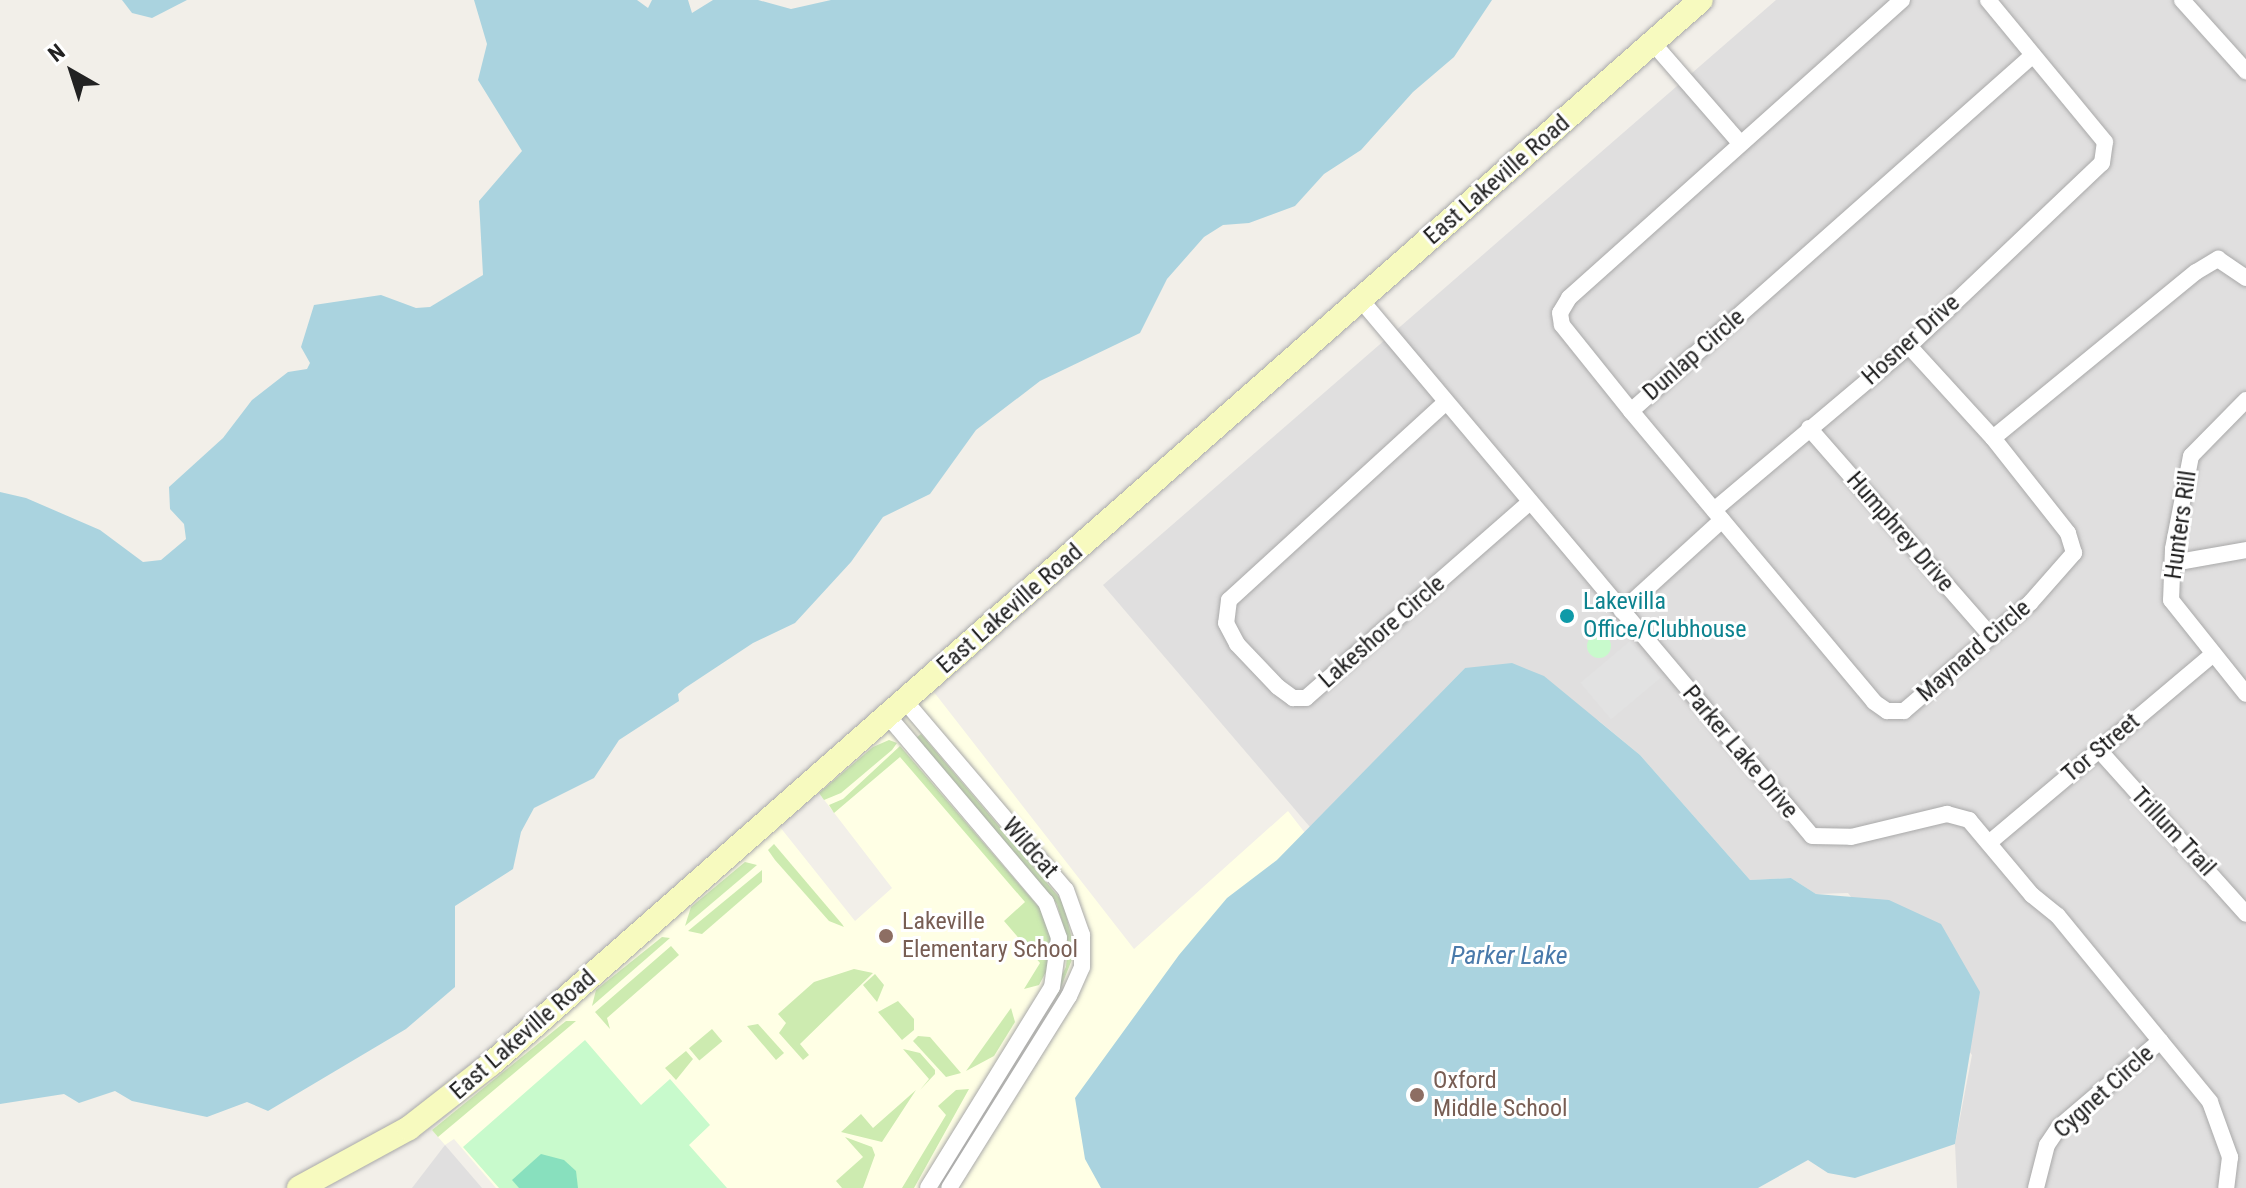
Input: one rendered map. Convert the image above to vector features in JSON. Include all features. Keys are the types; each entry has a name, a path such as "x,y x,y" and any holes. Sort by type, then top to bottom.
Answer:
{"main road":[{"name":"East Lakeville Road","path":"299,1188 388,1141 462,1088 1701,0"}],"street":[{"name":"Dunlap Circle","path":"1902,0 1589,277 1560,313 1562,325 1580,350 1631,411 2033,55"},
{"path":"1988,0 2033,55"},
{"path":"2182,0 2246,71"},
{"path":"1653,43 1739,142"},
{"name":"Hosner Drive","path":"1622,611 1809,428 1909,346 2102,163 2105,142 2033,55"},
{"path":"1993,438 2196,272 2218,259 2246,278"},
{"name":"Parker Lake Drive","path":"1361,300 1812,836 1851,837 1947,814 1969,820 2032,895 2058,916 2210,1102 2227,1148 2226,1188"},
{"name":"Maynard Circle","path":"1631,411 1837,661 1887,711 1904,711 1991,636 2074,553 2068,533 1993,438 1909,346"},
{"name":"Hunters Rill","path":"2246,400 2191,456 2173,563 2171,600 2246,694"},
{"name":"Lakeshore Circle","path":"1446,402 1229,600 1226,623 1237,644 1278,687 1293,698 1306,698 1530,502"},
{"name":"Humphrey Drive","path":"1809,428 1991,636"},
{"path":"2173,563 2246,550"},
{"name":"Tor Street","path":"1990,842 2213,654"},
{"name":"Wildcat","path":"896,709 1046,902 1059,938 1058,964 1039,1009 928,1188"},
{"name":"Wildcat","path":"896,709 1066,890 1082,935 1082,967 1057,1018 949,1188"},
{"name":"Trillum Trail","path":"2099,750 2246,914"},
{"path":"1039,1009 1057,1018"},
{"name":"Cygnet Circle","path":"2036,1188 2047,1145 2059,1127 2160,1041"},
{"path":"2227,1148 2246,1146"}],"shaded area":[{"path":"1776,0 2246,0 2246,1188 1957,1188 1955,1144 1972,1055 1848,893 1816,894 1791,878 1750,880 1640,755 1599,721 1465,668 1310,827 1103,585"},
{"path":"1630,641 1661,678 1611,720 1580,683"},
{"name":"Lakeville Elementary School","path":"930,687 1134,949 1288,811 1580,1188 496,1188 454,1139 445,1145 432,1130 776,822 855,921 892,888 815,788"},
{"path":"445,1145 482,1188 412,1188"}],"green space":[{"path":"1599,634 1608,637 1611,646 1608,655 1599,658 1590,655 1587,646 1590,637"},
{"path":"921,734 1063,902 1075,952 1057,997 1052,994 1066,967 1068,943 1057,904 916,738"},
{"path":"889,740 897,743 892,750 841,793 824,800 819,793 873,747"},
{"path":"900,746 1043,912 1052,939 1048,968 1039,985 1024,989 1040,963 1004,921 1025,902 900,757 834,813 829,805 843,799"},
{"path":"774,844 844,927 829,921 775,860 768,850"},
{"path":"745,862 757,865 685,926 691,907"},
{"path":"762,870 762,882 702,934 688,931"},
{"path":"662,937 670,938 592,1006 596,990"},
{"path":"671,946 679,955 607,1018 610,1029 595,1012"},
{"path":"854,969 873,973 800,1044 809,1055 803,1060 779,1033 786,1023 778,1014 814,982"},
{"path":"875,974 884,985 877,1002 863,985"},
{"path":"898,1001 914,1019 914,1030 902,1040 878,1012"},
{"path":"1011,1008 1015,1022 994,1056 966,1071"},
{"path":"566,1021 576,1021 438,1137 432,1130"},
{"path":"758,1024 784,1053 776,1060 747,1026"},
{"path":"712,1029 722,1041 699,1061 689,1048"},
{"path":"918,1036 930,1037 961,1073 946,1077 913,1041"},
{"path":"585,1040 641,1105 670,1079 710,1125 689,1145 727,1188 499,1188 463,1147"},
{"path":"903,1049 920,1053 935,1070 935,1074 920,1090 929,1079"},
{"path":"686,1051 693,1059 676,1080 665,1068"},
{"path":"969,1089 914,1188 902,1188 946,1115 938,1106 956,1090"},
{"path":"916,1090 882,1142 841,1132 861,1114 873,1128"},
{"path":"845,1137 872,1147 875,1155 863,1188 842,1188 836,1181 863,1157"},
{"path":"541,1154 564,1160 576,1171 578,1188 519,1188 512,1180"}],"water":[{"path":"122,0 187,0 152,18 132,13"},
{"path":"474,0 637,0 648,8 652,0 688,0 692,13 713,0 758,0 791,9 831,0 1492,0 1454,57 1413,92 1361,150 1324,174 1295,206 1249,223 1223,225 1204,237 1167,279 1140,333 1040,381 976,430 930,494 883,517 851,562 795,623 753,643 685,688 678,694 679,701 619,740 594,778 534,808 521,832 513,869 455,906 455,987 406,1029 268,1111 247,1102 207,1117 132,1101 115,1091 79,1103 64,1094 0,1104 0,492 26,498 100,530 143,562 161,560 186,539 184,524 170,509 169,487 223,438 252,400 288,372 307,369 310,363 301,347 314,305 381,295 416,308 430,307 483,275 479,201 522,151 478,80 487,44"},
{"name":"Parker Lake","path":"1512,663 1544,676 1640,755 1750,880 1791,878 1816,894 1889,900 1941,924 1980,992 1955,1144 1855,1178 1828,1173 1808,1160 1758,1188 1101,1188 1085,1159 1075,1098 1179,955 1227,898 1277,860 1465,668"}],"place":[{"name":"Lakevilla Office/Clubhouse","path":"1567,616"},
{"name":"Lakeville Elementary School","path":"886,936"},
{"name":"Oxford Middle School","path":"1417,1095"}]}
